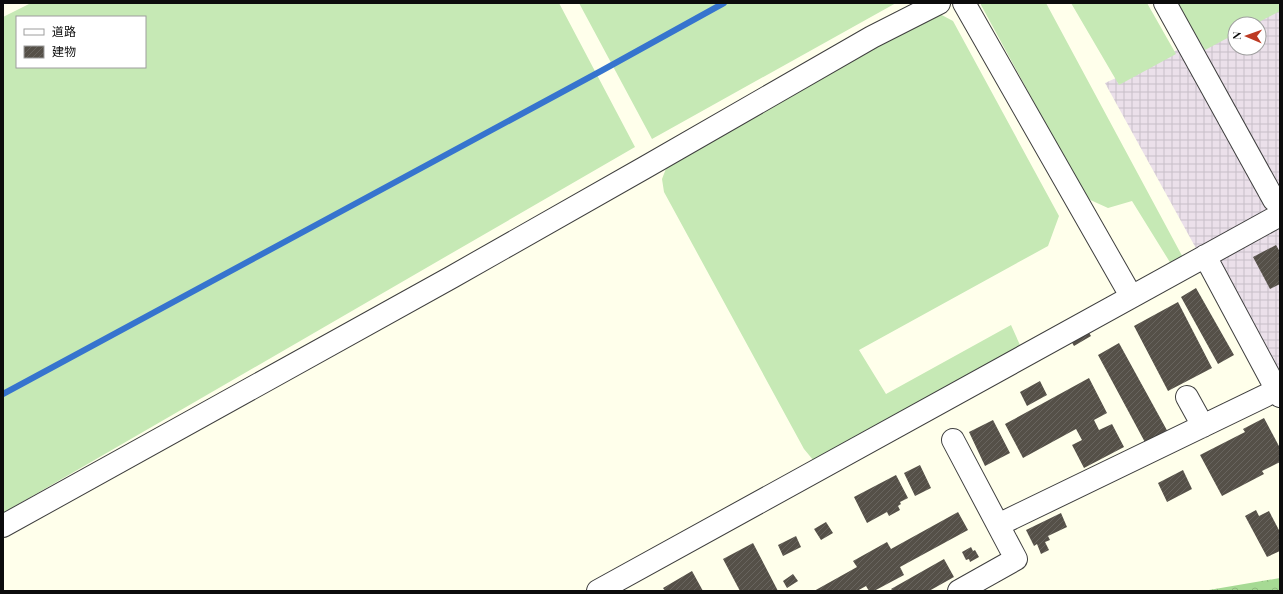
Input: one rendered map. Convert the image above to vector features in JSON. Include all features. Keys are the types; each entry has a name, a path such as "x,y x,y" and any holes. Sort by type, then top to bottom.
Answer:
{"lane":[{"path":"3,526 452,277 872,37 939,3"},
{"path":"964,3 1131,296"},
{"path":"598,591 1205,256 1277,208 1165,3"},
{"path":"998,525 1203,426 1278,393 1205,256"},
{"path":"1187,397 1203,426"},
{"path":"953,440 1016,560 959,591"}],"shaded area":[{"path":"1267,3 1280,3 1280,401 1105,83 1199,40 1227,25 1227,56 1267,56 1267,16 1243,16"}],"green space":[{"path":"31,3 559,3 635,147 3,513 3,17"},
{"path":"579,3 896,3 652,139"},
{"path":"981,3 1046,3 1187,265 1176,272 1132,201 1108,208 1086,198"},
{"path":"1071,3 1147,3 1176,54 1119,85"},
{"path":"1177,3 1280,3 1280,11 1267,18 1267,16 1227,16 1227,38 1205,50"},
{"path":"938,13 953,21 1059,216 1048,246 859,350 886,394 1011,325 1024,354 814,461 804,449 664,192 662,179 667,166"},
{"path":"1280,578 1280,591 1203,591"}],"building":[{"path":"1276,245 1280,252 1280,284 1270,289 1253,257"},
{"path":"1196,288 1234,355 1218,364 1181,297"},
{"path":"1178,302 1212,368 1168,391 1134,326"},
{"path":"1085,326 1091,336 1074,346 1068,336"},
{"path":"1119,343 1169,434 1147,446 1098,355"},
{"path":"1089,378 1107,413 1094,420 1099,430 1112,424 1124,447 1084,468 1072,445 1082,440 1076,429 1023,458 1005,424"},
{"path":"1040,381 1047,395 1027,406 1020,392"},
{"path":"1264,418 1280,448 1280,462 1262,471 1264,474 1222,496 1200,455 1245,432 1243,429"},
{"path":"993,420 1010,453 985,466 969,432"},
{"path":"920,465 931,488 915,496 904,473"},
{"path":"1183,470 1192,489 1167,502 1158,483"},
{"path":"896,475 908,498 900,502 901,504 898,506 900,510 889,516 887,512 867,523 854,497"},
{"path":"1256,510 1259,516 1269,511 1280,532 1280,551 1267,557 1245,516"},
{"path":"958,512 968,530 900,567 904,575 874,591 869,591 866,586 857,591 814,591 857,567 853,561 887,542 891,549"},
{"path":"1061,513 1067,527 1048,536 1050,540 1045,542 1049,550 1041,554 1037,544 1034,546 1026,530"},
{"path":"826,522 833,533 821,540 814,529"},
{"path":"796,536 801,547 783,556 778,545"},
{"path":"753,543 778,591 740,591 723,559"},
{"path":"971,547 973,551 975,550 979,557 970,562 969,559 966,560 962,552"},
{"path":"944,559 954,577 929,591 893,591 891,589"},
{"path":"692,571 703,591 665,591 663,588"},
{"path":"793,574 798,581 787,588 783,581"}],"waterway":[{"path":"3,394 724,3"}]}
